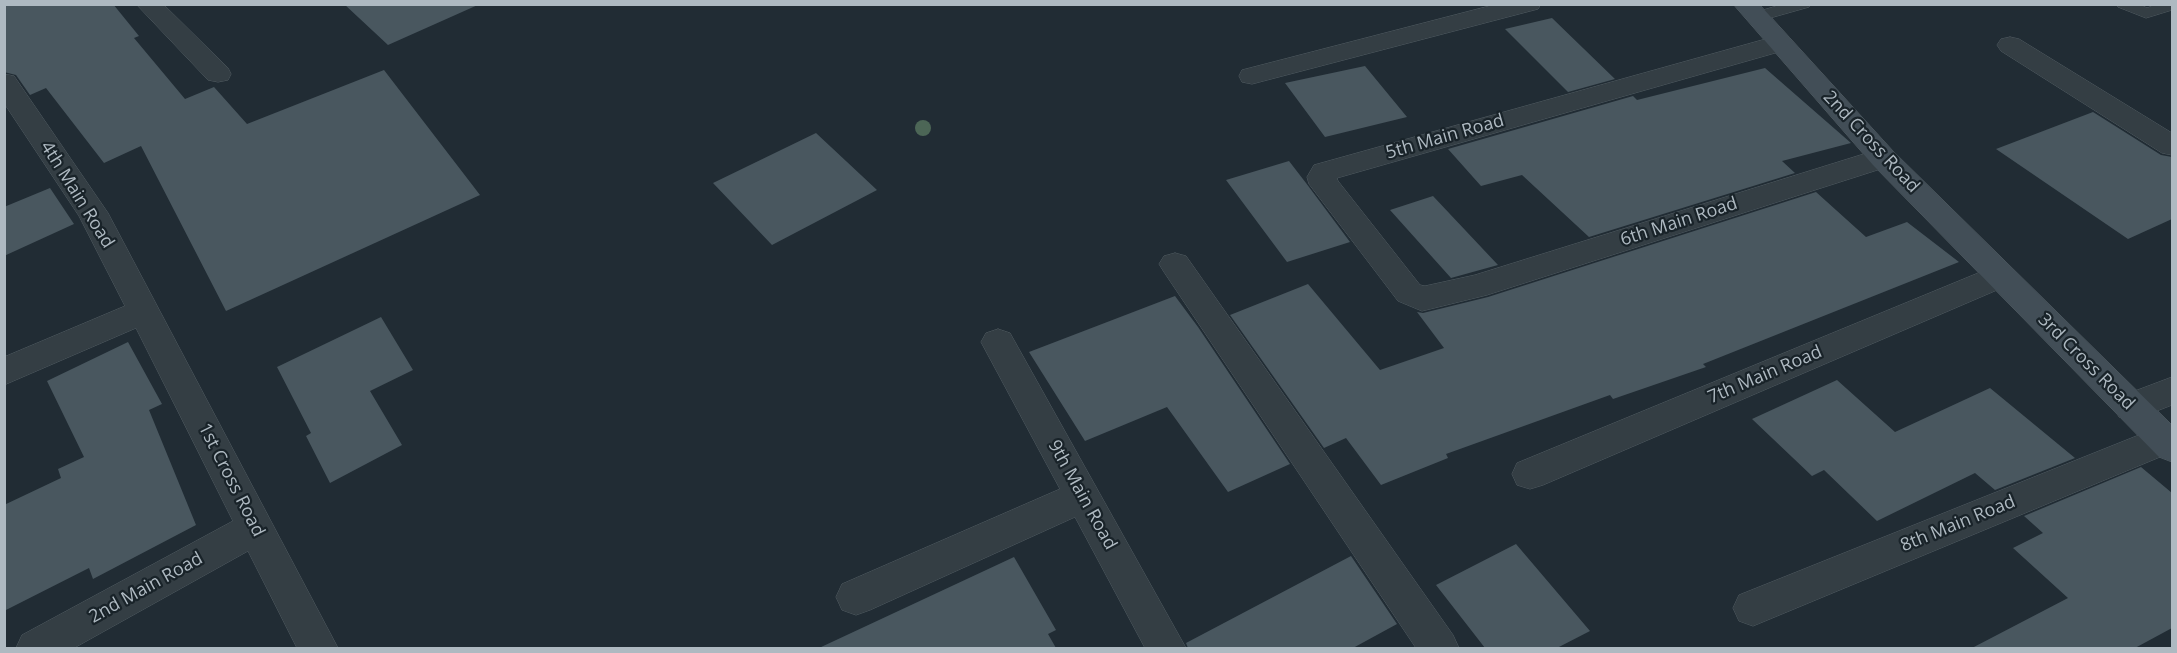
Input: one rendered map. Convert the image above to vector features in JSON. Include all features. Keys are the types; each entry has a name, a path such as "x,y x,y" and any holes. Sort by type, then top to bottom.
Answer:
{"street":[{"path":"148,4 218,74"},
{"path":"1252,76 1529,4"},
{"name":"2nd Cross Road","path":"1751,11 1883,158 2000,276"},
{"name":"5th Main Road","path":"1476,287 1422,299 1409,294 1324,184 1322,177 1324,171 1780,43"},
{"path":"2010,45 2172,146"},
{"name":"4th Main Road","path":"4,82 93,213 144,311"},
{"name":"6th Main Road","path":"1476,287 1883,158"},
{"path":"1175,264 1439,648"},
{"name":"3rd Cross Road","path":"2000,276 2168,444"},
{"name":"7th Main Road","path":"1530,474 2000,276"},
{"path":"4,372 144,311"},
{"name":"1st Cross Road","path":"144,311 318,648"},
{"name":"9th Main Road","path":"998,342 1166,648"},
{"path":"2131,407 2172,391"},
{"name":"8th Main Road","path":"1753,608 2168,444"},
{"path":"856,597 1083,496"},
{"name":"2nd Main Road","path":"36,648 256,528"}],"lane":[{"path":"1751,11 1803,4"},
{"path":"2124,4 2146,13 2172,5"}],"building":[{"path":"4,4 113,4 139,36 134,38 185,99 214,87 247,124 384,70 480,195 226,311 141,146 104,163 46,88 30,95 16,75 4,72"},
{"path":"344,4 480,4 388,45"},
{"path":"1552,18 1615,79 1568,92 1505,29"},
{"path":"1365,66 1407,117 1325,137 1285,83"},
{"path":"1765,68 1851,143 1782,161 1795,173 1589,237 1522,175 1481,186 1448,149 1633,96 1637,100"},
{"path":"2093,112 2161,155 2172,157 2172,219 2128,239 1996,149"},
{"path":"816,133 877,190 772,245 713,183"},
{"path":"1289,161 1350,242 1287,262 1226,180"},
{"path":"50,188 74,224 4,256 4,207"},
{"path":"1816,192 1866,237 1907,222 1959,262 1703,364 1706,367 1613,399 1610,395 1446,454 1448,458 1381,485 1346,438 1324,448 1230,315 1308,284 1380,370 1444,348 1417,312 1423,313 1488,297"},
{"path":"1433,196 1498,265 1451,278 1390,210"},
{"path":"1175,296 1290,464 1228,492 1167,407 1085,441 1029,352"},
{"path":"381,317 413,370 370,391 402,445 330,483 306,436 311,433 277,367"},
{"path":"128,342 162,404 149,410 196,525 93,579 89,568 4,611 4,505 61,478 58,469 84,457 47,381"},
{"path":"1837,380 1895,432 1990,388 2075,458 1995,490 1975,473 1877,521 1824,470 1812,476 1752,419"},
{"path":"2141,467 2172,493 2172,628 2135,648 1972,648 2068,598 2013,548 2043,533 2024,516"},
{"path":"1516,544 1590,631 1557,648 1485,648 1436,585"},
{"path":"1351,556 1397,624 1353,648 1188,648 1186,643"},
{"path":"1014,557 1056,630 1048,634 1056,648 819,648"}]}
